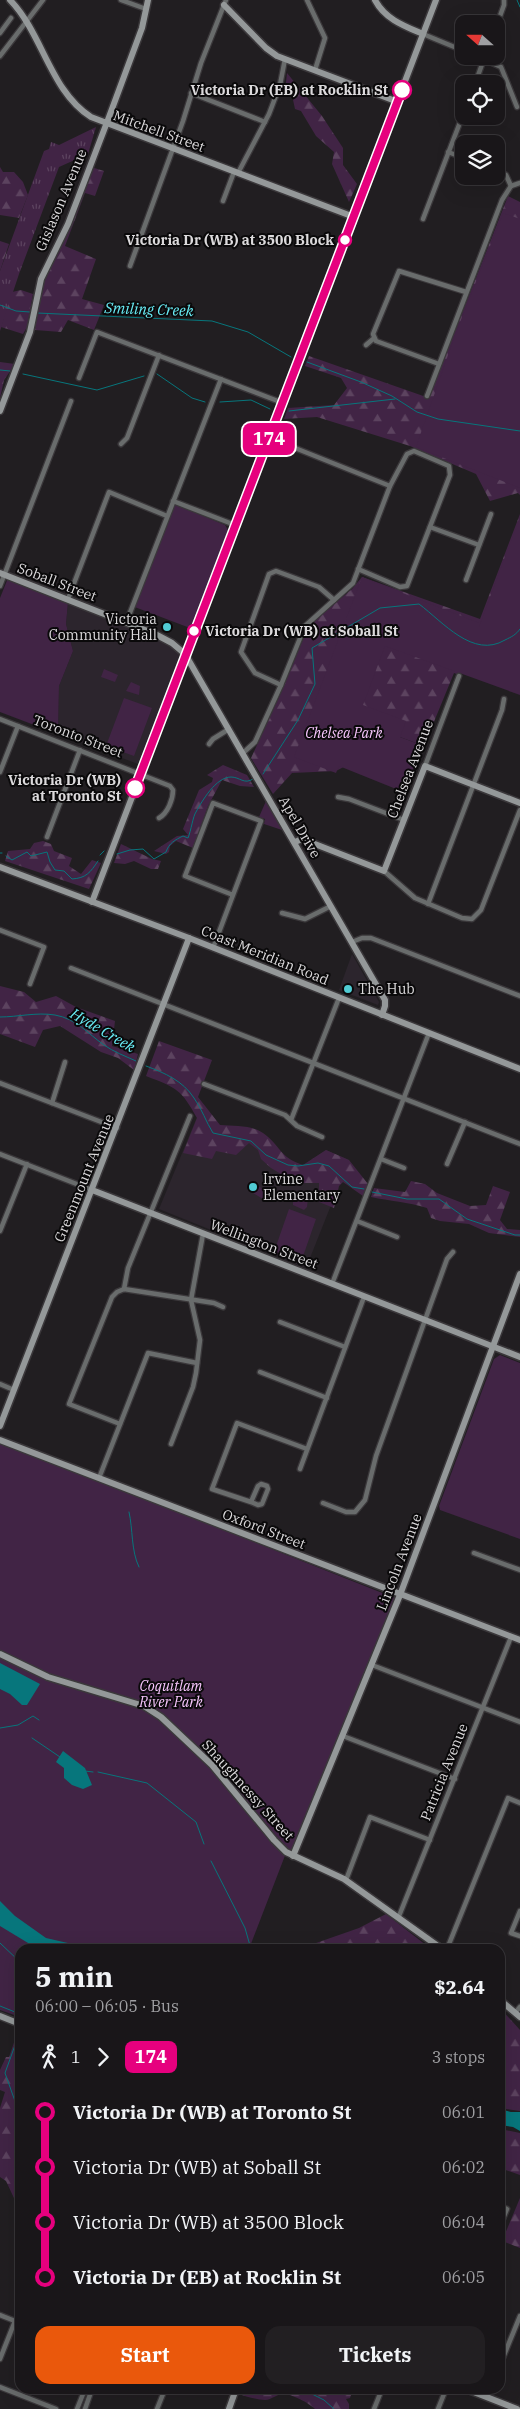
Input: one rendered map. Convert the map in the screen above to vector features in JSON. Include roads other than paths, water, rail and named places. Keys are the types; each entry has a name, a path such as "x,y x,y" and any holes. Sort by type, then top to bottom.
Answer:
{"street":[{"name":"Mitchell Street","path":"10,0 26,21 75,105 91,118 354,217"},
{"path":"0,56 43,0"},
{"path":"121,0 146,9"},
{"name":"Gislason Avenue","path":"0,411 30,332 41,279 68,224 142,28 148,0"},
{"path":"307,0 325,38 315,70"},
{"path":"375,0 380,9 389,17 455,47"},
{"path":"92,902 436,0"},
{"path":"501,15 504,0"},
{"path":"130,266 174,149 191,94 225,3 266,48 285,59 398,102"},
{"path":"0,34 12,18"},
{"path":"223,201 236,172 265,122 280,85 285,59"},
{"path":"497,65 502,68 517,107"},
{"path":"191,94 265,122"},
{"path":"423,219 459,125"},
{"path":"448,152 455,155"},
{"path":"505,175 511,186"},
{"path":"427,396 502,200 511,186 520,183"},
{"path":"374,339 373,334 399,271 466,292"},
{"path":"79,378 97,332 283,403"},
{"path":"366,345 374,339"},
{"path":"374,339 439,364"},
{"path":"121,444 127,438 159,355"},
{"path":"126,622 220,379"},
{"path":"0,586 2,574 71,401"},
{"path":"270,438 390,486"},
{"path":"242,753 255,742 305,626 351,585 390,486 410,452 416,452 446,464 451,469 406,587 400,587 358,569"},
{"path":"68,599 109,492 167,516"},
{"path":"173,501 235,526"},
{"path":"466,580 491,514"},
{"path":"430,527 479,545"},
{"path":"281,685 254,672 241,652 269,574 276,571 317,586 334,600"},
{"name":"Soball Street","path":"2,574 166,639 185,654"},
{"name":"Apel Drive","path":"185,654 295,842 384,1000 385,1006 382,1015"},
{"name":"Chelsea Avenue","path":"384,871 459,676"},
{"path":"428,904 502,710 504,699"},
{"name":"Toronto Street","path":"0,719 140,774 174,790 166,812 159,818"},
{"path":"0,772 18,726"},
{"path":"209,744 213,738 229,729"},
{"path":"47,837 80,750"},
{"path":"424,766 520,803"},
{"path":"338,797 349,799 404,820"},
{"path":"213,948 261,821 213,803 185,876 233,895"},
{"path":"295,842 302,838 384,871 412,896 466,919 472,919 481,910 520,810"},
{"name":"Coast Meridian Road","path":"0,867 190,938 520,1069"},
{"path":"282,913 305,919 331,906"},
{"path":"0,930 44,947 30,984"},
{"name":"Greenmount Avenue","path":"0,1426 190,938"},
{"path":"352,942 362,938 371,938 520,996"},
{"path":"71,968 520,1144"},
{"path":"291,1120 339,998"},
{"path":"332,1284 429,1033"},
{"path":"52,1103 65,1062"},
{"path":"0,1083 117,1128"},
{"path":"204,1084 280,1114 297,1126 322,1137"},
{"path":"124,1289 128,1268 190,1116"},
{"path":"448,1164 465,1122"},
{"name":"Wellington Street","path":"0,1154 520,1357"},
{"path":"381,1159 404,1168"},
{"path":"0,1231 26,1164"},
{"path":"357,1221 397,1237"},
{"path":"170,1444 193,1387 197,1363 200,1340 191,1300 203,1234"},
{"path":"323,1503 346,1512 355,1512 365,1500 376,1456 424,1320 447,1259 453,1252"},
{"name":"Lincoln Avenue","path":"293,1856 400,1595 493,1347 518,1286 520,1274"},
{"path":"120,1424 69,1404 112,1297 124,1289 214,1303 223,1308"},
{"path":"300,1469 364,1297"},
{"path":"280,1322 345,1346"},
{"path":"99,1478 148,1353 197,1363"},
{"path":"260,1372 327,1398"},
{"path":"0,1384 14,1390"},
{"path":"251,1502 258,1486 262,1484 267,1486 268,1489 262,1504 258,1505 212,1489 237,1423 307,1449"},
{"name":"Oxford Street","path":"0,1440 520,1640"},
{"path":"474,1553 520,1570"},
{"name":"Patricia Avenue","path":"399,1916 511,1636"},
{"name":"Shaughnessy Street","path":"0,1654 48,1677 144,1706 161,1717 197,1750 274,1840 293,1856 346,1880 399,1916 435,1944"},
{"path":"372,1665 520,1722"},
{"path":"343,1736 455,1779"},
{"path":"449,1944 508,1798 520,1803"},
{"path":"346,1880 370,1817 430,1840"},
{"path":"520,1911 511,1933 520,1936"},
{"path":"505,2004 517,2015 520,2007"},
{"path":"0,2016 15,2022"},
{"path":"0,2315 15,2321"},
{"path":"505,2353 520,2316"},
{"path":"0,2359 15,2326"},
{"path":"0,2387 15,2393"},
{"path":"18,2394 56,2409"},
{"path":"77,2409 83,2394"},
{"path":"85,2409 90,2394"},
{"path":"157,2409 163,2394"},
{"path":"228,2409 234,2394"},
{"path":"374,2409 380,2394"},
{"path":"438,2409 444,2394"},
{"path":"479,2394 517,2409"}],"water":[{"path":"0,1663 40,1684 27,1705 22,1705 10,1694 0,1689"},
{"path":"63,1751 85,1768 92,1785 83,1789 72,1785 64,1778 64,1768 56,1762"},
{"path":"0,1901 15,1916 46,1938 72,1944 30,1944 0,1926"},
{"path":"505,2110 520,2112 520,2131 505,2126"}],"waterway":[{"name":"Hyde Creek","path":"517,0 520,7"},
{"name":"Smiling Creek","path":"0,305 16,311 30,312"},
{"name":"Smiling Creek","path":"37,313 212,321 248,332 291,357"},
{"name":"Smiling Creek","path":"307,362 361,382 392,396 417,412 438,419 520,431"},
{"path":"0,370 10,371"},
{"path":"23,374 97,390 144,376"},
{"path":"157,374 192,398 205,402"},
{"path":"289,411 395,399"},
{"path":"220,402 251,400 270,409"},
{"path":"263,774 298,720 315,684 312,648 380,608 419,604 459,636 481,645 493,645 505,640 520,629"},
{"path":"117,854 143,849 154,859 166,852 175,840 183,836 188,838 199,807 215,785 225,778 231,777 244,781 253,779"},
{"path":"100,855 104,851"},
{"path":"6,856 12,860 27,852 31,856 47,852 55,870 64,871 72,879 87,874 98,861"},
{"name":"Hyde Creek","path":"0,1017 41,1014 63,1017 76,1023 108,1047 136,1061"},
{"name":"Hyde Creek","path":"146,1066 167,1075 185,1087 197,1102 213,1133 251,1141 266,1155 288,1165 298,1166 318,1163 329,1166 352,1187 364,1189"},
{"name":"Hyde Creek","path":"372,1192 407,1199 439,1199 467,1219 520,1235"},
{"path":"129,1512 136,1561 139,1567"},
{"path":"0,1728 18,1725 33,1716 39,1720"},
{"path":"32,1738 60,1757"},
{"path":"85,1771 93,1772"},
{"path":"98,1772 147,1783 196,1822 204,1844"},
{"path":"211,1861 245,1928 250,1944"},
{"path":"0,1943 15,1957"},
{"path":"0,2006 15,2012"},
{"path":"15,2045 5,2073 15,2101"},
{"path":"312,2394 324,2400 334,2409"}],"place":[{"name":"Victoria Dr (EB) at Rocklin St","path":"402,90"},
{"name":"Victoria Dr (WB) at 3500 Block","path":"345,240"},
{"name":"Victoria Community Hall","path":"167,627"},
{"name":"Victoria Dr (WB) at Soball St","path":"194,631"},
{"name":"Victoria Dr (WB) at Toronto St","path":"135,788"},
{"name":"The Hub","path":"348,989"},
{"name":"Irvine Elementary","path":"253,1187"}],"park label":[{"name":"Chelsea Park","path":"344,733"},
{"name":"Coquitlam River Park","path":"171,1694"}]}
